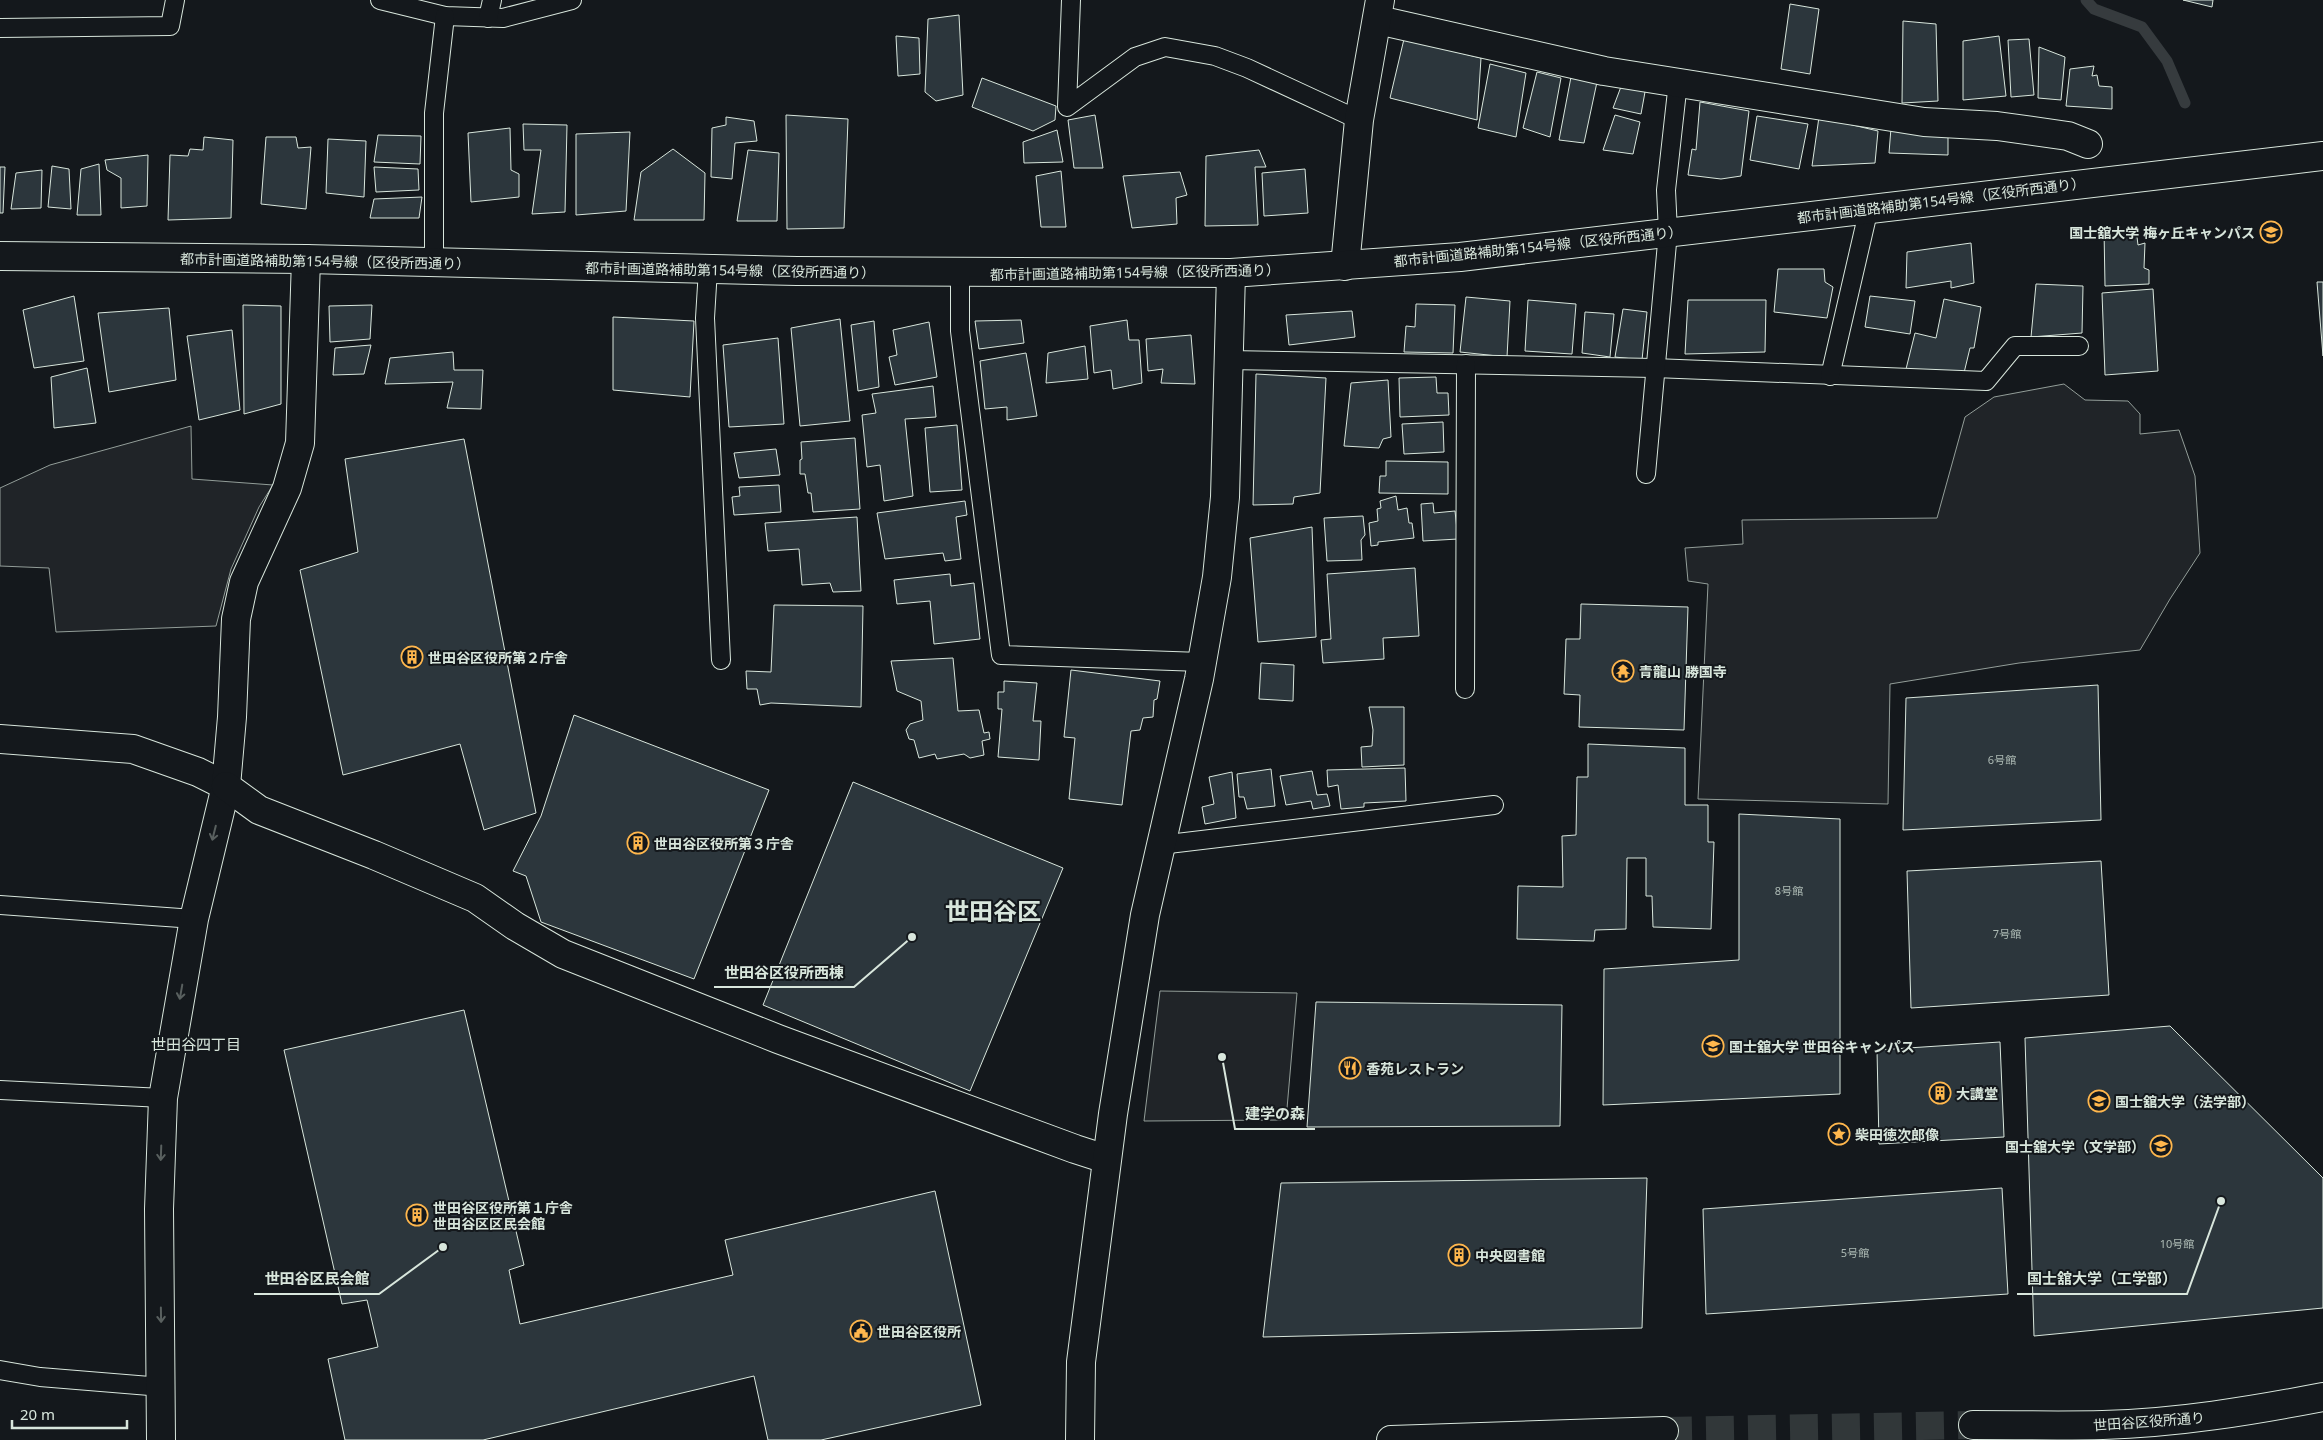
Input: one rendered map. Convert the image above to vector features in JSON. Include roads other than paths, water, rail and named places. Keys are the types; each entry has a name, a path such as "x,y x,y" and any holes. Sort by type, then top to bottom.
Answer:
{"street":[{"path":"1345,266 1359,120 1379,10 1604,71 1924,122 1997,126 2068,136 2088,144"},
{"name":"都市計画道路補助第154号線（区役所西通り）","path":"0,256 306,259 434,264 960,274 1230,273 1460,257 2323,156"},
{"path":"162,1440 159,1209 164,1098 194,919 226,786 230,748 236,619 244,582 286,488 300,443 306,259"},
{"path":"1080,1440 1081,1362 1106,1159 1145,914 1199,679 1217,578 1226,497 1230,273"},
{"path":"0,739 133,749 198,772 226,786 259,810 374,855 475,898 515,926 563,954 787,1042 1066,1146 1106,1159"},
{"name":"世田谷区役所通り","path":"1973,1425 2103,1425 2149,1422 2217,1416 2323,1397"},
{"path":"1391,1440 1664,1431"}],"lane":[{"path":"0,28 170,26 175,0"},
{"path":"383,0 445,16 503,18 572,0"},
{"path":"488,18 492,0"},
{"path":"1072,0 1067,107 1135,57 1165,47 1214,56 1247,68 1359,120"},
{"path":"434,264 434,113 445,16"},
{"path":"1646,474 1654,368 1668,232 1666,190 1678,82"},
{"path":"1830,376 1869,208"},
{"path":"708,269 705,318 721,660"},
{"path":"960,274 960,331 1002,655 1201,662"},
{"path":"1228,360 1654,368 1986,381 2015,346 2079,346"},
{"path":"1465,689 1466,364"},
{"path":"1160,845 1494,805"},
{"path":"0,905 194,919"},
{"path":"0,1090 164,1098"},
{"path":"0,1370 40,1377 162,1387"}],"waterway":[{"path":"2086,0 2094,9 2142,27 2167,61 2185,103"}],"tunnel":[{"path":"1664,1431 1973,1425"}],"place":[{"name":"国士舘大学 梅ヶ丘キャンパス","path":"2271,232"},
{"name":"世田谷区役所第２庁舎","path":"412,657"},
{"name":"青龍山 勝国寺","path":"1623,671"},
{"name":"世田谷区役所第３庁舎","path":"638,843"},
{"name":"世田谷区役所西棟","path":"912,937"},
{"name":"国士舘大学 世田谷キャンパス","path":"1713,1046"},
{"name":"建学の森","path":"1222,1057"},
{"name":"香苑レストラン","path":"1350,1068"},
{"name":"大講堂","path":"1940,1093"},
{"name":"国士舘大学（法学部）","path":"2099,1101"},
{"name":"柴田徳次郎像","path":"1839,1134"},
{"name":"国士舘大学（文学部）","path":"2161,1146"},
{"name":"国士舘大学（工学部）","path":"2221,1201"},
{"name":"世田谷区役所第１庁舎 世田谷区区民会館","path":"417,1215"},
{"name":"世田谷区民会館","path":"443,1247"},
{"name":"中央図書館","path":"1459,1255"},
{"name":"世田谷区役所","path":"861,1331"}],"district":[{"name":"世田谷区","path":"993,910"},
{"name":"世田谷四丁目","path":"196,1044"}]}
